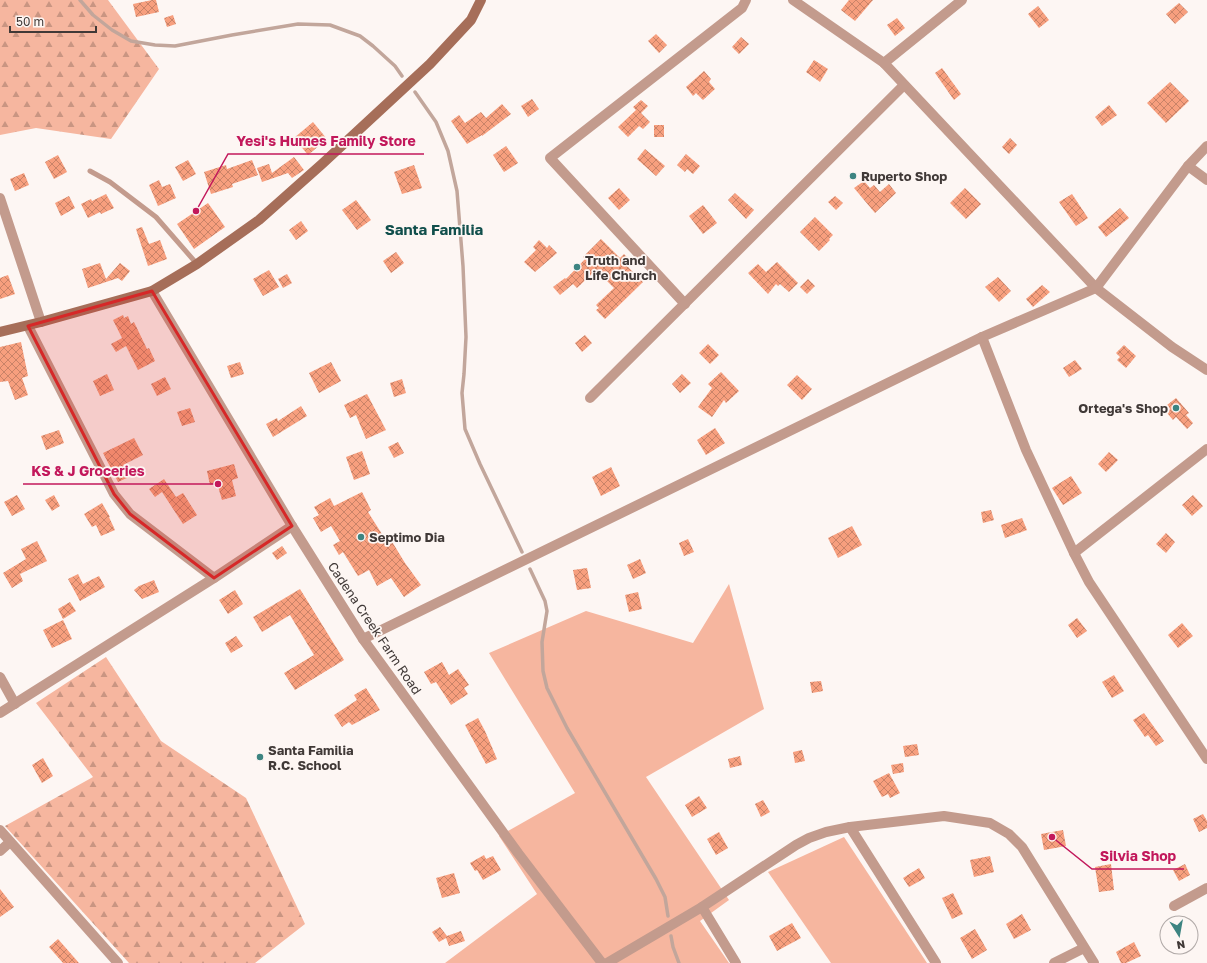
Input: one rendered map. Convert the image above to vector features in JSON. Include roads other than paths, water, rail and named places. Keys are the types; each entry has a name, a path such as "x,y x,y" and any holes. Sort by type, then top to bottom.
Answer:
{"main road":[{"path":"0,332 28,326 152,291 197,264 259,220 430,64 472,20 481,0"}],"street":[{"path":"685,304 550,158 742,8 746,0"},
{"path":"793,0 884,63 1096,288 1172,346 1207,370"},
{"path":"884,63 962,0"},
{"path":"590,398 904,85"},
{"path":"363,639 982,337 1096,288 1188,166 1207,146"},
{"path":"1188,166 1207,180"},
{"path":"0,198 41,322"},
{"name":"Cadena Creek Farm Road","path":"152,291 292,526 363,639 518,853 602,963"},
{"path":"28,326 114,494 121,504 130,514 214,578"},
{"path":"982,337 1026,450 1089,582 1207,759"},
{"path":"1074,553 1207,449"},
{"path":"0,713 214,578 292,526"},
{"path":"0,677 15,704"},
{"path":"607,963 702,907 802,842 826,832 850,827 944,816 990,823 1009,834 1022,848 1094,963"},
{"path":"850,827 936,963"},
{"path":"0,830 118,963"},
{"path":"0,851 10,842"},
{"path":"1174,906 1207,888"},
{"path":"702,907 736,963"},
{"path":"1054,963 1084,948"}],"lane":[{"path":"90,172 110,182 156,217 197,264"}],"waterway":[{"path":"80,0 93,15 112,30 131,41 155,45 175,46 298,24 330,25 360,36 395,66 402,76"},
{"path":"415,92 436,122 448,151 457,191 463,266 466,337 462,393 465,429 522,552"},
{"path":"530,569 545,601 547,611 542,642 543,671 547,688 567,728 656,879 665,897 668,916"},
{"path":"671,936 673,947 679,963"}],"place":[{"name":"Ruperto Shop","path":"853,176"},
{"name":"Yesi's Humes Family Store","path":"196,211"},
{"name":"Truth and Life Church","path":"577,267"},
{"name":"Ortega's Shop","path":"1176,408"},
{"name":"KS & J Groceries","path":"218,484"},
{"name":"Septimo Dia","path":"361,537"},
{"name":"Santa Familia R.C. School","path":"260,757"},
{"name":"Silvia Shop","path":"1052,837"}],"district":[{"name":"Santa Familia","path":"434,229"}]}
